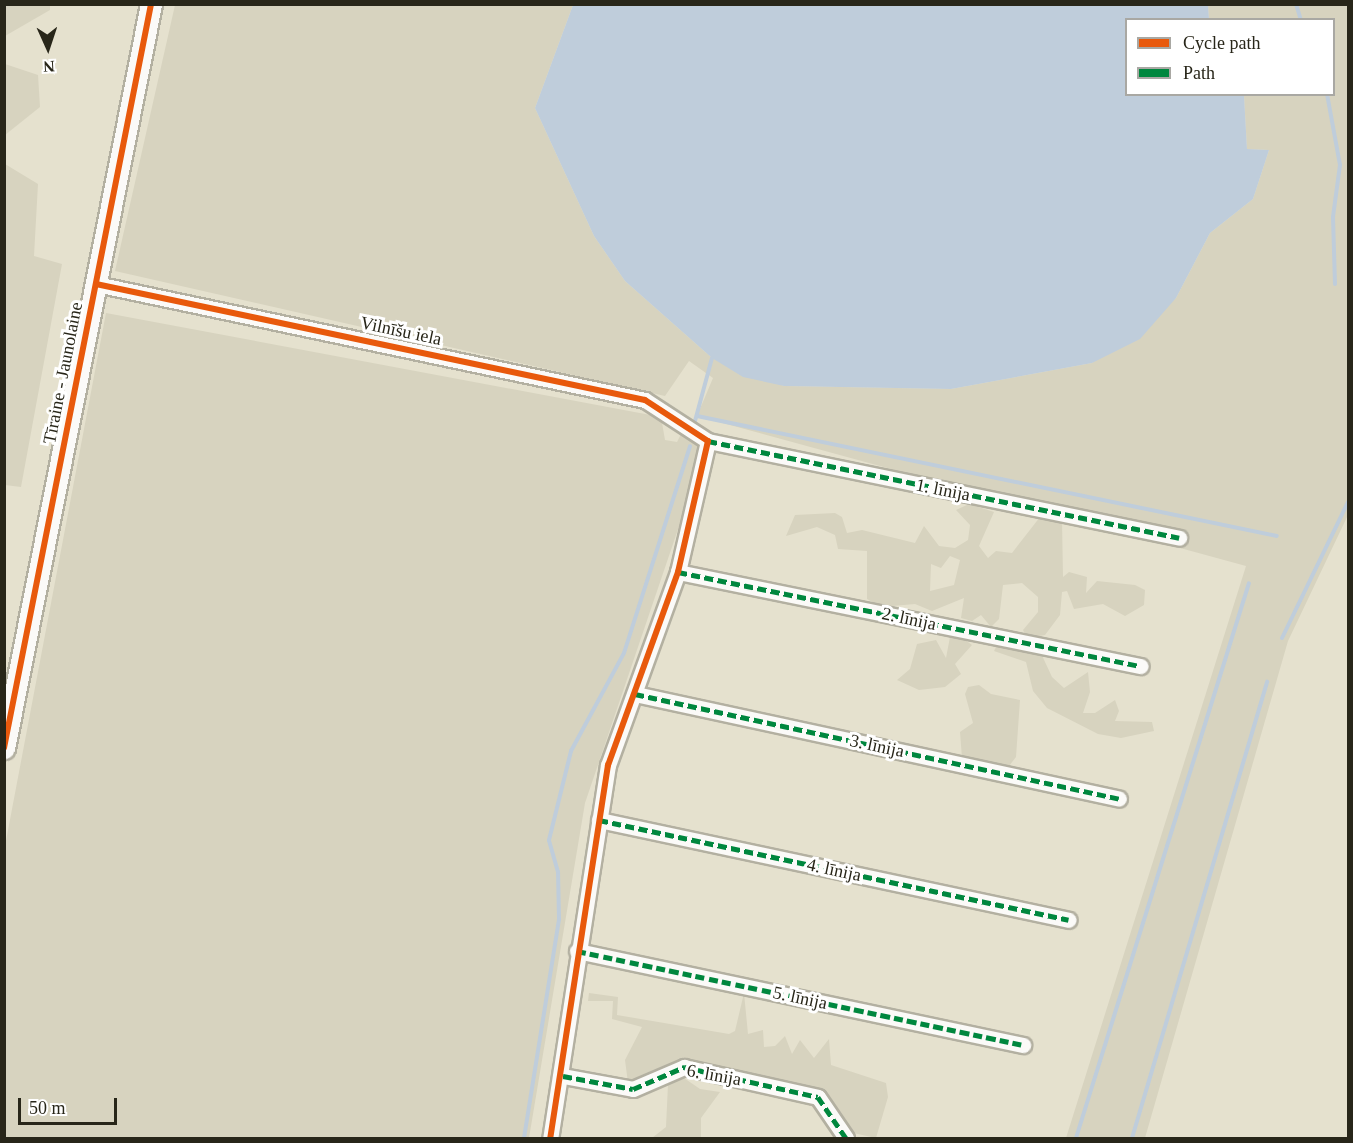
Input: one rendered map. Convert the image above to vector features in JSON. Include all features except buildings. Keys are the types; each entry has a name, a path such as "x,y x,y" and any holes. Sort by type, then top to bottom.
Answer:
{"main road":[{"name":"Tīraine - Jaunolaine","path":"4,748 151,4"}],"street":[{"name":"Vilnīšu iela","path":"96,284 556,378 645,400 708,441"},
{"name":"1. līnija","path":"708,441 1179,538"},
{"path":"550,1138 563,1076 577,951 608,765 678,572 708,441"},
{"name":"2. līnija","path":"678,572 1141,666"},
{"name":"3. līnija","path":"635,694 1119,799"},
{"name":"4. līnija","path":"599,820 1068,920"},
{"name":"5. līnija","path":"577,951 1023,1045"},
{"name":"6. līnija","path":"563,1076 633,1089 684,1067 695,1069 818,1097 846,1138"}],"shaded area":[{"path":"5,4 50,5 50,10 5,36"},
{"path":"175,5 573,5 535,108 594,236 625,281 712,358 784,386 951,389 1092,363 1176,298 1210,233 1253,199 1269,150 1247,149 1244,96 1335,96 1335,18 1209,18 1208,5 1348,5 1348,515 1288,641 1145,1138 1066,1138 1246,566 697,416 713,378 689,361 665,396 115,271"},
{"path":"5,64 38,75 40,107 5,135"},
{"path":"5,164 38,184 34,256 62,264 21,487 5,485"},
{"path":"106,313 661,417 665,440 677,442 682,432 708,441 585,803 529,1138 5,1138 5,846"},
{"path":"969,504 994,512 979,546 988,558 996,551 1012,553 1040,517 1062,521 1063,577 1069,572 1087,577 1086,593 1097,581 1135,585 1145,590 1144,605 1125,616 1103,604 1074,609 1067,591 1062,592 1060,615 1045,635 1027,638 1023,630 1038,612 1038,597 1022,583 1003,585 999,619 991,627 981,615 972,621 961,618 964,598 932,611 915,604 881,607 867,599 867,551 838,549 835,535 817,527 786,536 795,515 835,513 842,517 847,533 862,530 915,543 924,526 939,546 955,548 968,540 970,525 956,510","holes":["950,556 960,560 954,585 930,591 931,564 941,568"]},
{"path":"957,634 972,645 955,664 961,674 945,687 919,690 897,680 910,669 917,644 936,640 946,658 950,637"},
{"path":"998,643 1039,649 1052,677 1064,688 1088,672 1090,692 1083,713 1095,713 1115,700 1119,711 1115,721 1152,722 1154,731 1121,738 1098,734 1047,708 1033,691 1026,662 994,651"},
{"path":"979,685 991,694 1020,700 1016,757 1009,766 962,758 960,732 973,723 965,694 968,687"},
{"path":"589,993 618,997 617,1015 729,1034 735,1031 744,993 748,1034 763,1030 764,1047 775,1046 785,1036 792,1054 800,1040 814,1058 829,1039 831,1065 886,1083 888,1097 876,1138 849,1132 832,1108 678,1064 628,1083 625,1060 642,1027 612,1019 613,1001 588,1001"},
{"path":"684,1078 700,1089 720,1092 701,1118 701,1138 652,1138 666,1127 668,1084"}],"water":[{"path":"573,5 1208,5 1209,18 1125,18 1125,96 1244,96 1247,149 1269,150 1253,199 1210,233 1176,298 1140,339 1092,363 951,389 784,386 743,377 712,358 625,281 594,236 535,108"}],"waterway":[{"path":"1296,4 1300,18"},
{"path":"1327,96 1340,165 1333,217 1335,284"},
{"path":"695,421 712,358"},
{"path":"697,416 1277,536"},
{"path":"524,1138 559,919 558,872 549,840 571,751 624,653 690,446"},
{"path":"1282,638 1348,502"},
{"path":"1076,1138 1249,583"},
{"path":"1132,1138 1267,682"}],"marked path":[{"path":"708,441 1179,538"},
{"path":"678,572 1141,666"},
{"path":"635,694 1119,799"},
{"path":"599,820 1068,920"},
{"path":"577,951 1023,1045"},
{"path":"563,1076 633,1089 684,1067 818,1097 846,1138"}],"cycle path":[{"path":"4,748 151,4"},
{"path":"96,284 645,400 708,441 678,572 608,765 550,1138"}]}
